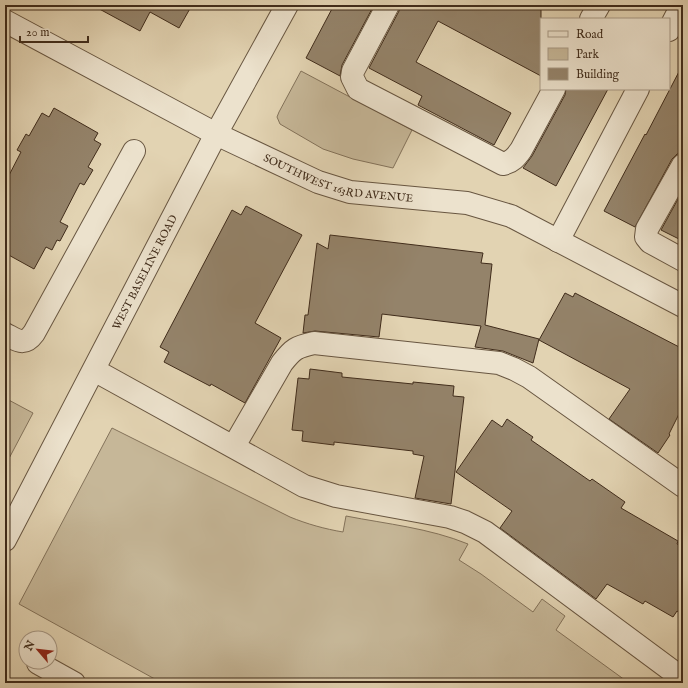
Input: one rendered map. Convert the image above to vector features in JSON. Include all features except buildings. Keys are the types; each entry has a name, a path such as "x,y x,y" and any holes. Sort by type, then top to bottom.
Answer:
{"street":[{"name":"WEST BASELINE ROAD","path":"5,540 216,134 287,5"},
{"path":"388,5 354,71 352,77 358,89 504,164 509,163 521,150 553,90"},
{"path":"592,18 599,5"},
{"path":"670,28 682,6"},
{"name":"SOUTHWEST 163RD AVENUE","path":"5,21 216,134 286,168 324,184 350,192 467,203 511,216 683,306"},
{"path":"558,240 637,90"},
{"path":"5,334 23,342 30,340 134,151"},
{"path":"683,165 647,229 646,237 650,242 683,260"},
{"path":"234,446 290,352 299,346 314,343 499,363 528,377 680,476"},
{"path":"94,370 304,486 336,496 450,517 465,522 485,532 683,678"},
{"path":"51,670 74,683"}],"green space":[{"path":"301,71 412,130 393,168 353,159 323,149 280,124 277,117"},
{"path":"5,398 33,413 5,466"},
{"path":"112,428 290,517 309,524 343,532 346,516 423,530 468,544 459,560 533,612 542,599 565,616 556,630 629,683 162,683 19,604"}]}
